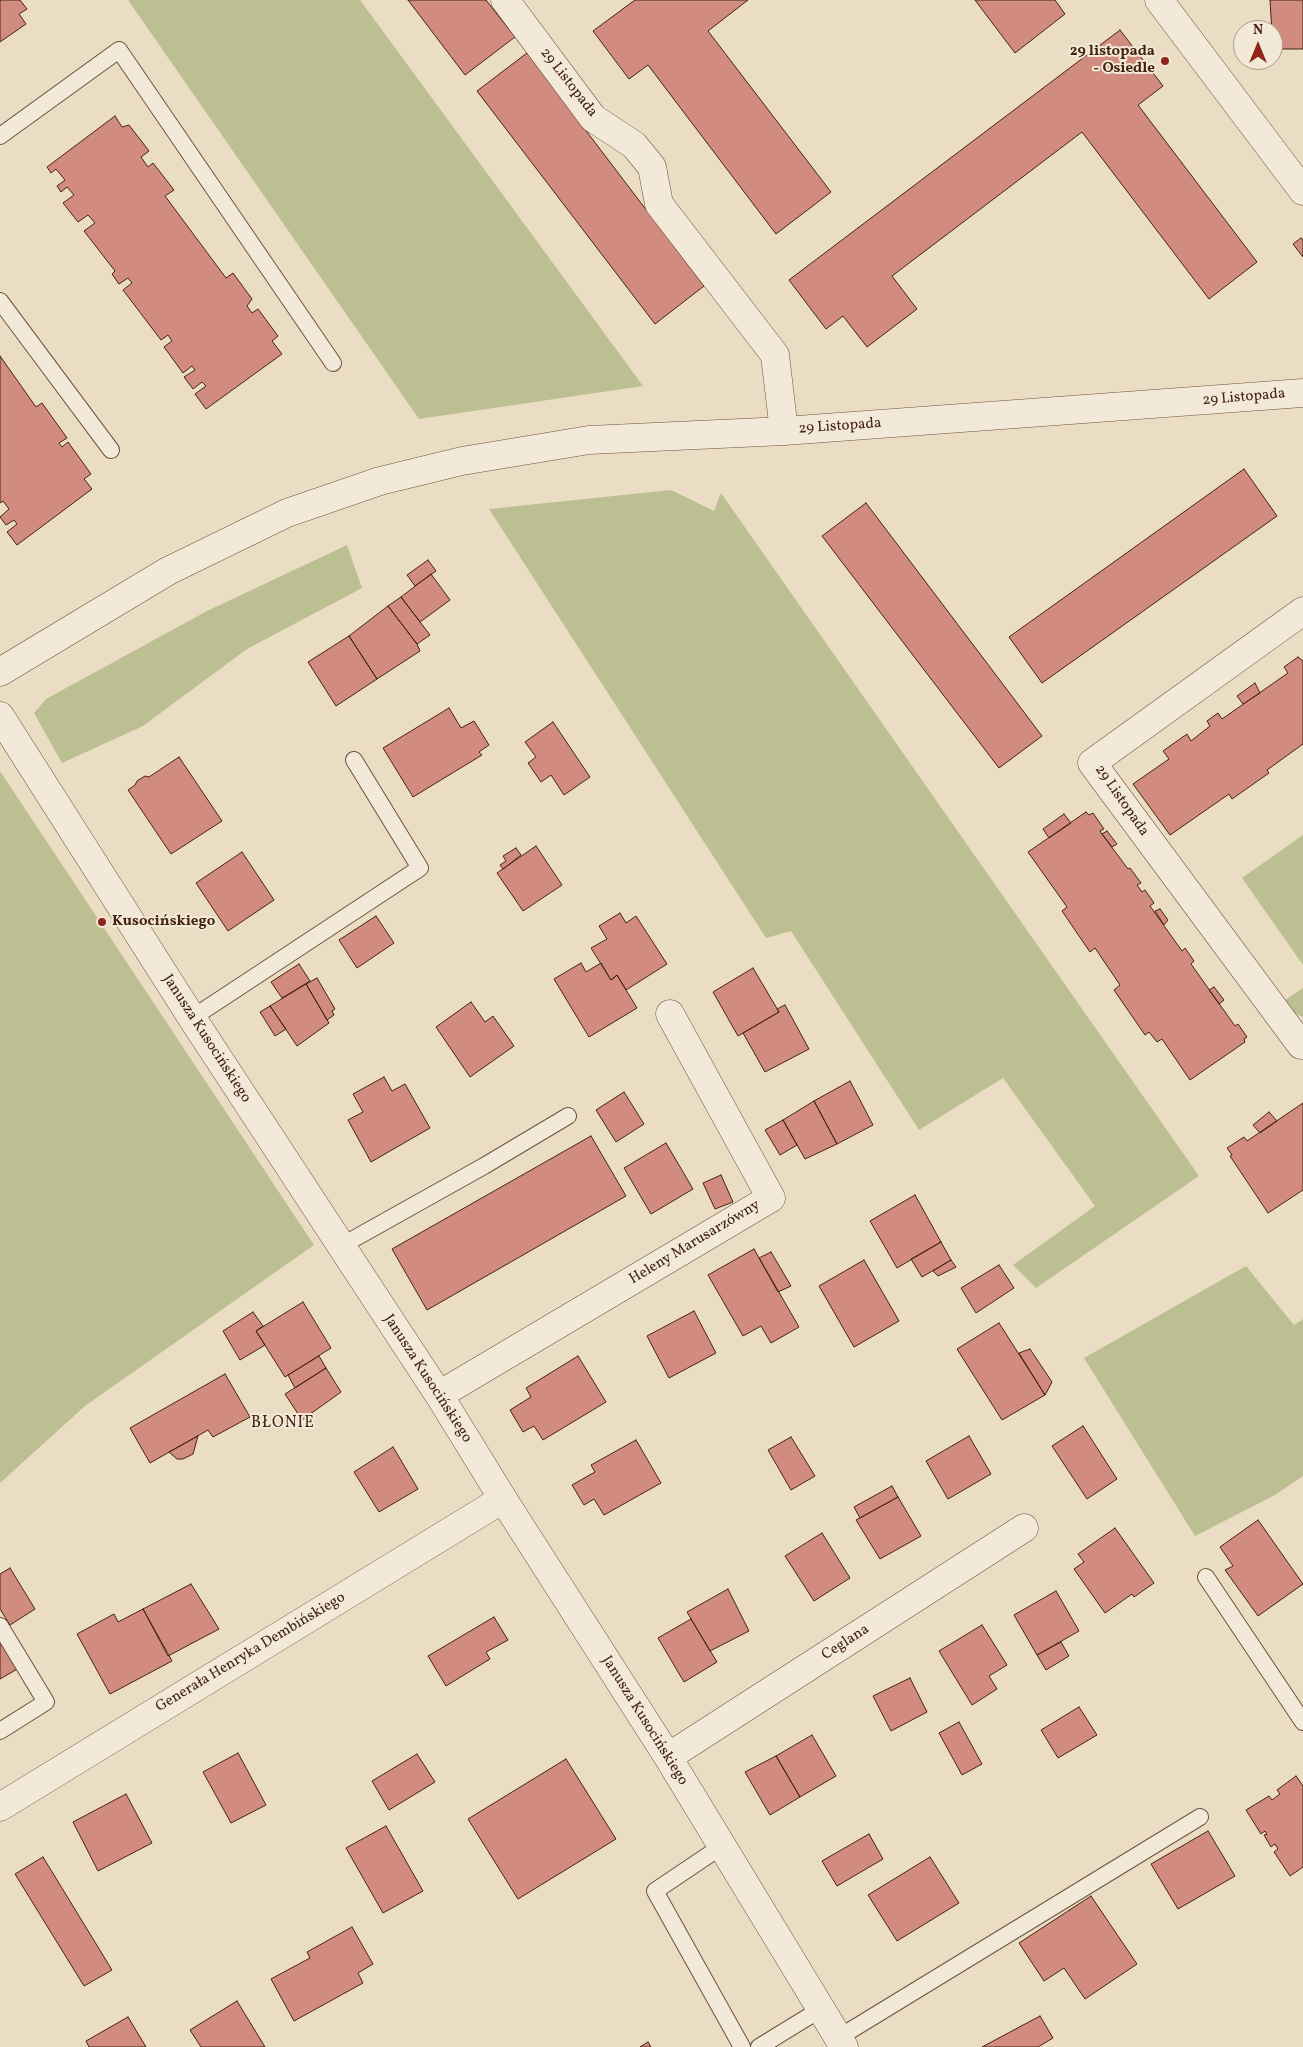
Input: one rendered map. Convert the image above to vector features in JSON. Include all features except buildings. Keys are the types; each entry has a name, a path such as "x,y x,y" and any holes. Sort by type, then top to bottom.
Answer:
{"street":[{"name":"29 Listopada","path":"505,0 593,118 634,146 652,167 660,204 775,356 784,431 1303,393"},
{"path":"1159,0 1303,191"},
{"path":"0,672 168,571 287,513 380,482 462,461 589,440 784,431"},
{"name":"29 Listopada","path":"1303,611 1092,763 1301,1045 1303,1044"},
{"name":"Janusza Kusocińskiego","path":"0,716 192,1018 439,1395 503,1500 668,1757 841,2042"},
{"name":"Heleny Marusarzówny","path":"439,1395 771,1198 670,1014"},
{"name":"Generała Henryka Dembińskiego","path":"1,1804 503,1500"},
{"name":"Ceglana","path":"668,1757 1024,1528"}],"lane":[{"path":"0,136 119,50 333,363"},
{"path":"0,301 111,450"},
{"path":"192,1018 420,868 354,760"},
{"path":"341,1246 484,1166 568,1116"},
{"path":"1206,1577 1303,1722"},
{"path":"0,1626 46,1702 0,1731"},
{"path":"841,2042 1200,1816"},
{"path":"722,1846 655,1891 742,2047"},
{"path":"759,2047 821,2009"}],"green space":[{"path":"128,0 360,0 643,386 419,419"},
{"path":"671,490 714,511 721,493 1199,1176 1036,1288 1013,1265 1095,1206 1003,1078 919,1130 791,931 766,938 489,509"},
{"path":"347,545 362,588 247,649 143,726 62,763 34,713 46,699 207,611"},
{"path":"0,771 314,1245 85,1406 0,1483"},
{"path":"1303,835 1303,965 1242,878"},
{"path":"1303,988 1303,1017 1293,1013 1282,1002"},
{"path":"1246,1266 1294,1325 1303,1319 1303,1476 1275,1495 1195,1536 1084,1358"}],"place":[{"name":"29 listopada - Osiedle","path":"1165,61"},
{"name":"Kusocińskiego","path":"102,922"}],"district":[{"name":"BŁONIE","path":"283,1424"}]}
